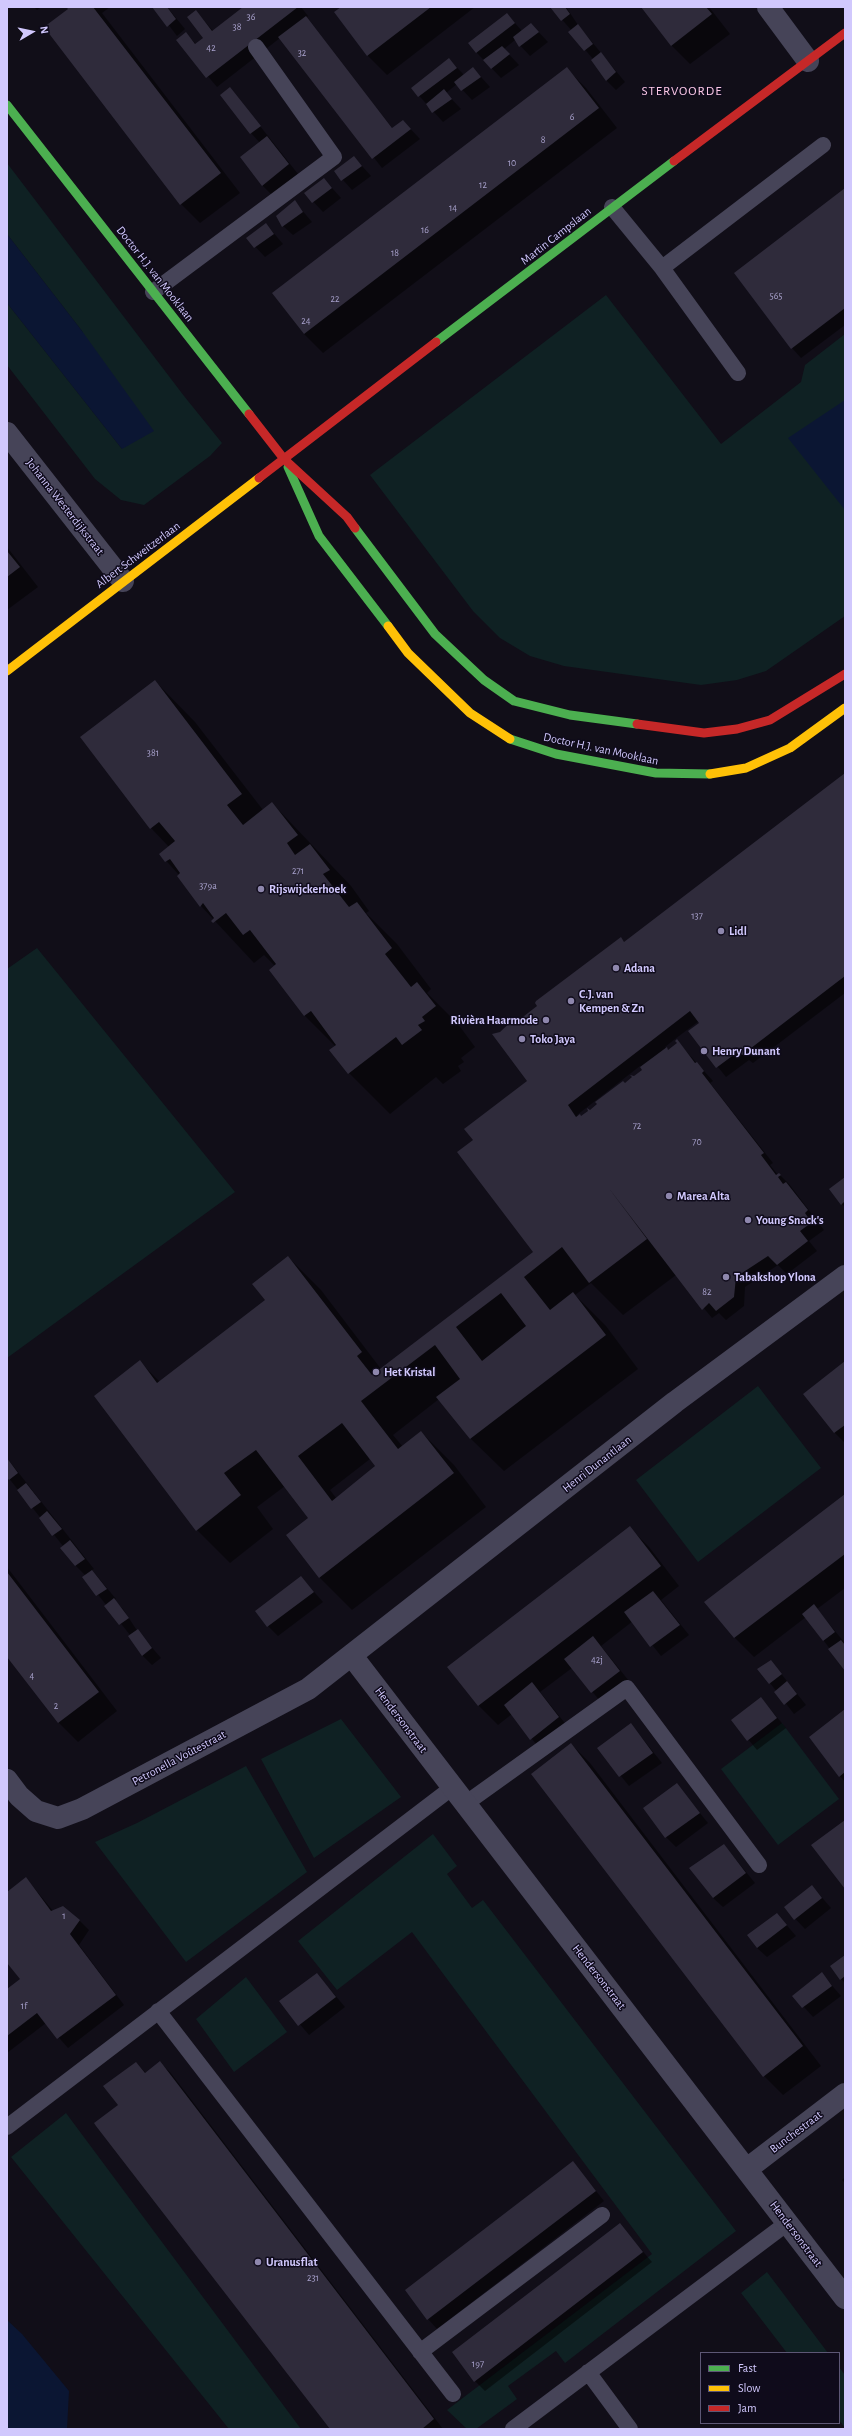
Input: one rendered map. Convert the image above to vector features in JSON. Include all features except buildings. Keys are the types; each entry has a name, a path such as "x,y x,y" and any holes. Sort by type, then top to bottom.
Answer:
{"street":[{"path":"768,7 808,61"},
{"name":"Martin Campslaan","path":"284,459 612,207 845,33"},
{"name":"Doctor H.J. van Mooklaan","path":"7,105 284,459 347,517 435,634 484,680 514,701 570,716 704,733 737,729 770,720 845,674"},
{"name":"Johanna Westerdijkstraat","path":"7,433 123,581"},
{"name":"Doctor H.J. van Mooklaan","path":"284,459 319,536 408,653 470,713 507,738 556,754 656,773 707,774 746,768 790,748 845,708"},
{"name":"Albert Schweitzerlaan","path":"7,671 284,459"},
{"name":"Henri Dunantlaan","path":"352,1656 675,1402 845,1276"},
{"name":"Petronella Voûtestraat","path":"7,1780 19,1796 36,1811 58,1818 82,1808 308,1689 352,1656"},
{"name":"Hendersonstraat","path":"352,1656 747,2170 786,2224 845,2298"},
{"name":"Bunchestraat","path":"747,2170 845,2094"}],"lane":[{"path":"153,292 334,157 256,47"},
{"path":"662,268 823,145"},
{"path":"612,207 662,268 738,373"},
{"path":"7,2127 158,2011 459,1796 627,1688 759,1865"},
{"path":"158,2011 453,2394"},
{"path":"420,2352 602,2215"},
{"path":"513,2429 786,2224"},
{"path":"588,2372 630,2429"}],"shaded area":[{"path":"7,163 184,396 222,443 210,456 144,505 121,500 95,479 7,365 7,303 122,449 82,331 7,234"},
{"path":"606,295 721,444 801,382 805,365 845,334 845,616 766,671 737,680 701,685 564,666 530,656 500,638 473,611 370,475"},
{"path":"37,948 235,1192 7,1358 7,969"},
{"path":"758,1386 821,1468 698,1562 636,1480"},
{"path":"341,1719 401,1797 314,1858 261,1759"},
{"path":"782,1723 839,1799 778,1845 721,1769"},
{"path":"246,1766 307,1872 186,1962 95,1842 137,1823"},
{"path":"433,1834 457,1866 447,1874 472,1908 483,1900 736,2231 565,2363 556,2351 508,2386 517,2399 476,2429 467,2429 447,2410 652,2254 412,1932 337,1990 298,1941"},
{"path":"246,1977 287,2032 234,2072 196,2019"},
{"path":"66,2113 301,2429 229,2429 11,2157"},
{"path":"767,2272 827,2352 786,2352 741,2293"},
{"path":"840,2368 845,2375 845,2428 840,2421"}],"water":[{"path":"7,234 82,331 154,431 122,449 7,303"},
{"path":"845,400 845,510 788,438"},
{"path":"7,2320 22,2334 69,2391 67,2429 7,2429"}],"traffic: fast":[{"path":"7,105 249,414"},
{"path":"436,342 674,161"},
{"path":"288,467 319,536 388,626"},
{"path":"355,528 435,634 484,680 514,701 570,715 637,724"},
{"path":"510,739 556,754 656,773 710,774"}],"traffic: slow":[{"path":"7,671 259,478"},
{"path":"388,626 408,653 470,713 510,739"},
{"path":"710,774 746,768 790,748 845,708"}],"traffic: jam":[{"path":"674,161 845,33"},
{"path":"259,478 436,342"},
{"path":"249,414 284,459 347,517 355,528"},
{"path":"637,724 704,733 737,729 770,720 845,674"}],"place":[{"name":"Rijswijckerhoek","path":"261,889"},
{"name":"Lidl","path":"721,931"},
{"name":"Adana","path":"616,968"},
{"name":"C.J. van Kempen & Zn","path":"571,1001"},
{"name":"Rivièra Haarmode","path":"546,1020"},
{"name":"Toko Jaya","path":"522,1039"},
{"name":"Henry Dunant","path":"704,1051"},
{"name":"Marea Alta","path":"669,1196"},
{"name":"Young Snack's","path":"748,1220"},
{"name":"Tabakshop Ylona","path":"726,1277"},
{"name":"Het Kristal","path":"376,1372"},
{"name":"Uranusflat","path":"258,2262"}],"district":[{"name":"STERVOORDE","path":"682,91"}]}
